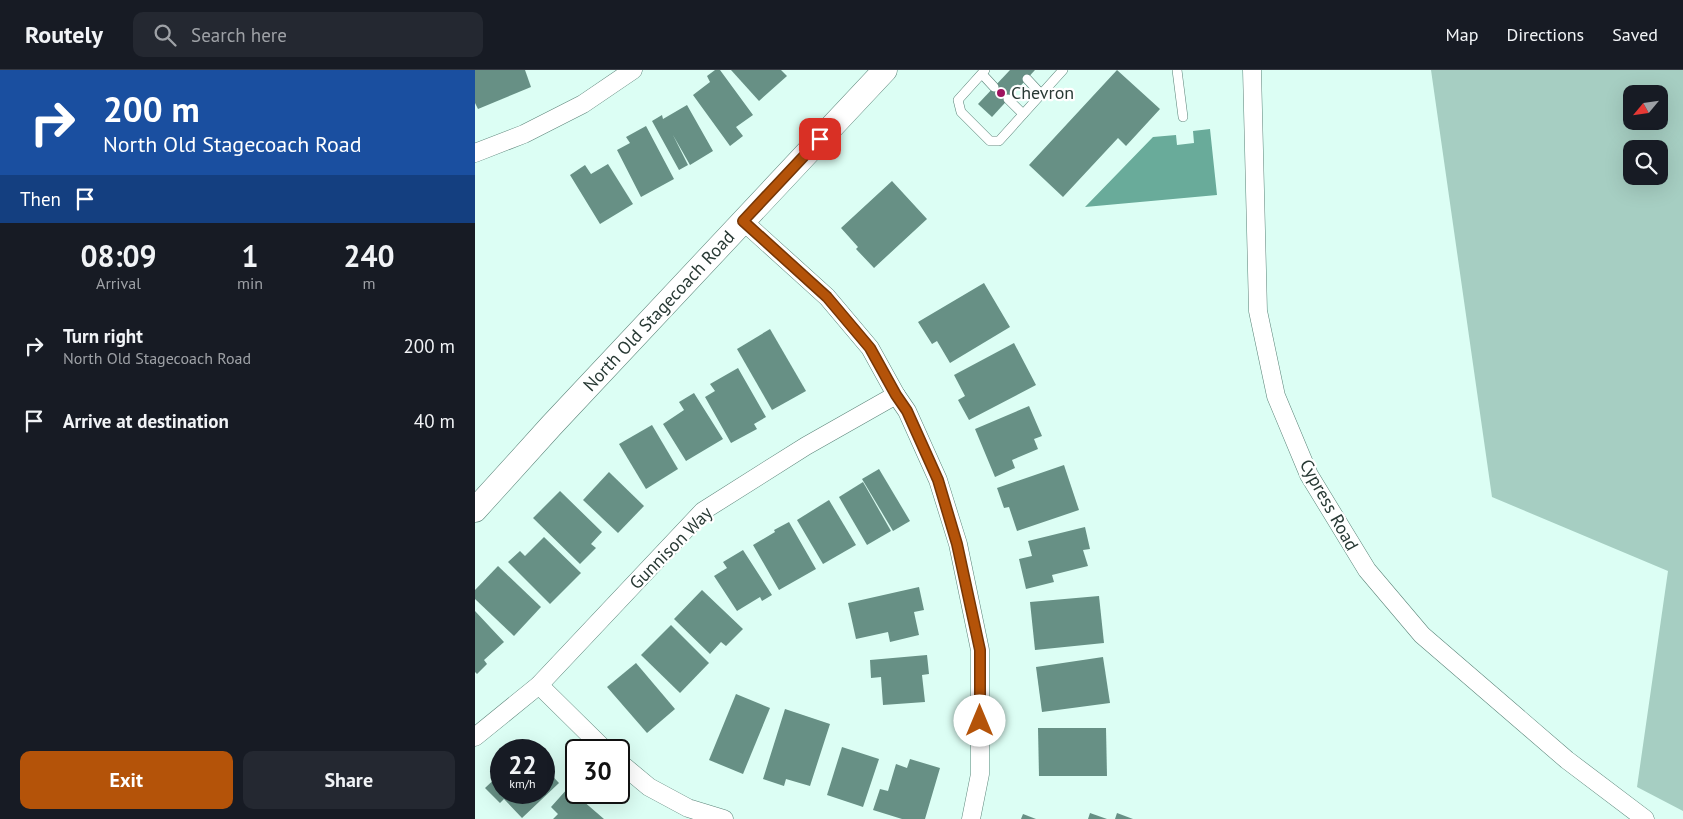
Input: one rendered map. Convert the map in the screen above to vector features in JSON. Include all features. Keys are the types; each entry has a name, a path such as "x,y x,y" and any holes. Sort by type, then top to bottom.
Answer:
{"street":[{"path":"475,154 524,134 583,104 633,70"},
{"name":"North Old Stagecoach Road","path":"475,510 551,426 885,70"},
{"name":"Cypress Road","path":"1252,70 1257,311 1276,396 1309,475 1367,570 1422,634 1567,760 1645,819"},
{"path":"743,221 827,297 870,348 907,411 938,480 957,544 980,650 980,774 971,819"},
{"name":"Gunnison Way","path":"475,737 539,685 703,511 806,446 896,395"},
{"path":"539,685 594,739"},
{"path":"630,771 649,787 688,808 724,819"}],"lane":[{"path":"995,87 984,72 958,100 961,112 990,141 999,141 1063,70"},
{"path":"1177,70 1183,118"},
{"path":"1027,79 1041,94"},
{"path":"1008,100 1023,114"}],"shaded area":[{"path":"1431,70 1683,70 1683,811 1637,787 1668,571 1492,497"},
{"path":"1210,129 1217,195 1085,207 1153,137 1176,135 1177,145 1194,143 1193,131"}],"building":[{"path":"475,70 525,70 531,87 478,109 475,103"},
{"path":"715,70 720,70 753,115 736,127 743,136 730,146 693,95 710,82 707,76"},
{"path":"731,70 781,70 787,76 759,101"},
{"name":"Chevron","path":"1010,70 1035,70 992,117 978,104"},
{"path":"1117,70 1160,109 1126,146 1118,138 1063,197 1029,165"},
{"path":"687,105 713,151 690,165 673,135 688,165 679,170 652,121 662,115 663,119"},
{"path":"646,126 674,179 641,197 617,150 630,143 626,137"},
{"path":"608,164 633,204 600,224 570,175 585,165 591,174"},
{"path":"892,181 927,219 874,268 856,249 858,247 841,228"},
{"path":"984,283 1010,327 950,363 937,341 932,344 918,322"},
{"path":"770,329 806,391 772,410 737,349"},
{"path":"1014,343 1036,385 969,420 958,400 965,396 954,375"},
{"path":"738,368 766,417 754,424 757,429 731,443 705,397 715,391 710,384"},
{"path":"694,393 723,439 686,461 663,424 684,410 679,402"},
{"path":"1029,406 1042,436 1034,439 1038,449 1012,460 1015,468 995,477 975,429"},
{"path":"652,425 678,469 646,489 619,444"},
{"path":"1064,465 1079,510 1017,531 1009,507 1004,508 997,488"},
{"path":"879,469 910,521 893,531 862,479"},
{"path":"609,472 644,506 618,533 583,500"},
{"path":"863,482 891,531 867,545 839,497"},
{"path":"560,491 602,532 591,544 596,548 580,564 533,518"},
{"path":"829,500 856,545 823,564 797,520"},
{"path":"789,522 816,569 779,590 753,545"},
{"path":"1085,527 1090,549 1083,550 1088,566 1052,575 1054,582 1026,589 1019,559 1032,556 1028,541"},
{"path":"544,537 581,573 550,604 508,562 520,551 525,556"},
{"path":"743,550 772,595 762,601 760,597 737,611 714,576 727,568 723,562"},
{"path":"498,566 541,607 514,636 475,599 475,590"},
{"path":"919,587 924,610 914,612 919,635 890,642 888,632 856,639 848,603"},
{"path":"702,590 743,629 726,646 721,642 710,654 674,619"},
{"path":"1099,596 1104,643 1035,650 1030,602"},
{"path":"475,611 504,642 484,660 487,664 477,674 475,672"},
{"path":"671,625 709,663 680,693 641,655"},
{"path":"927,655 929,674 922,675 925,702 883,705 881,677 871,678 870,660"},
{"path":"1103,657 1110,703 1042,712 1036,667"},
{"path":"636,663 675,709 647,733 607,687"},
{"path":"736,694 770,708 743,774 709,760"},
{"path":"785,709 830,724 810,786 786,779 784,786 763,779"},
{"path":"1038,728 1106,728 1107,776 1039,776"},
{"path":"842,747 879,759 863,807 827,795"},
{"path":"910,759 940,768 925,819 902,819 873,810 880,789 888,791 896,764 907,768"},
{"path":"555,779 559,783 555,787"},
{"path":"490,783 490,793 485,788"},
{"path":"565,791 565,804 587,804 604,819 553,819 558,814 551,807"},
{"path":"509,804 537,804 522,818"},
{"path":"1090,813 1107,819 1088,819"},
{"path":"1117,813 1133,819 1115,819"},
{"path":"1023,814 1036,819 1021,819"}],"place":[{"name":"Chevron","path":"1001,93"}],"route":[{"path":"820,139 743,221 827,297 870,348 907,411 938,480 957,544 980,650 980,721"}]}
